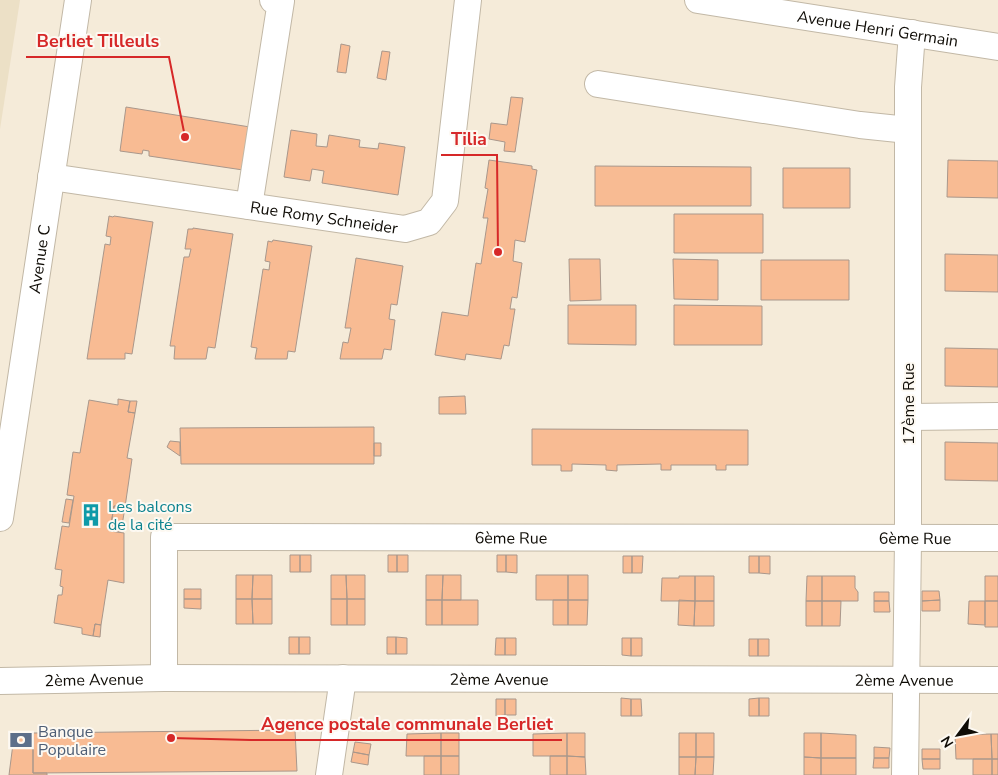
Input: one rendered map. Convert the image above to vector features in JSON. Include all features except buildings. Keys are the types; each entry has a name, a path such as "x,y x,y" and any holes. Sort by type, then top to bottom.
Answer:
{"street":[{"name":"Avenue C","path":"0,518 78,0"},
{"path":"249,206 281,1 273,0"},
{"name":"Rue Romy Schneider","path":"51,177 404,229 428,222 445,201 468,0"},
{"name":"Avenue Henri Germain","path":"698,0 998,47"},
{"name":"17ème Rue","path":"905,775 908,539 908,87 912,33"},
{"path":"598,84 842,122 908,130"},
{"path":"908,417 998,416"},
{"name":"6ème Rue","path":"164,678 164,537 998,538"},
{"name":"2ème Avenue","path":"0,681 164,678 998,680"},
{"path":"329,775 343,678"}],"shaded area":[{"path":"0,0 20,0 0,129"}],"place":[{"name":"Berliet Tilleuls","path":"185,137"},
{"name":"Tilia","path":"498,252"},
{"name":"Les balcons de la cité","path":"91,515"},
{"name":"Agence postale communale Berliet","path":"171,738"},
{"name":"Banque Populaire","path":"21,740"}]}
